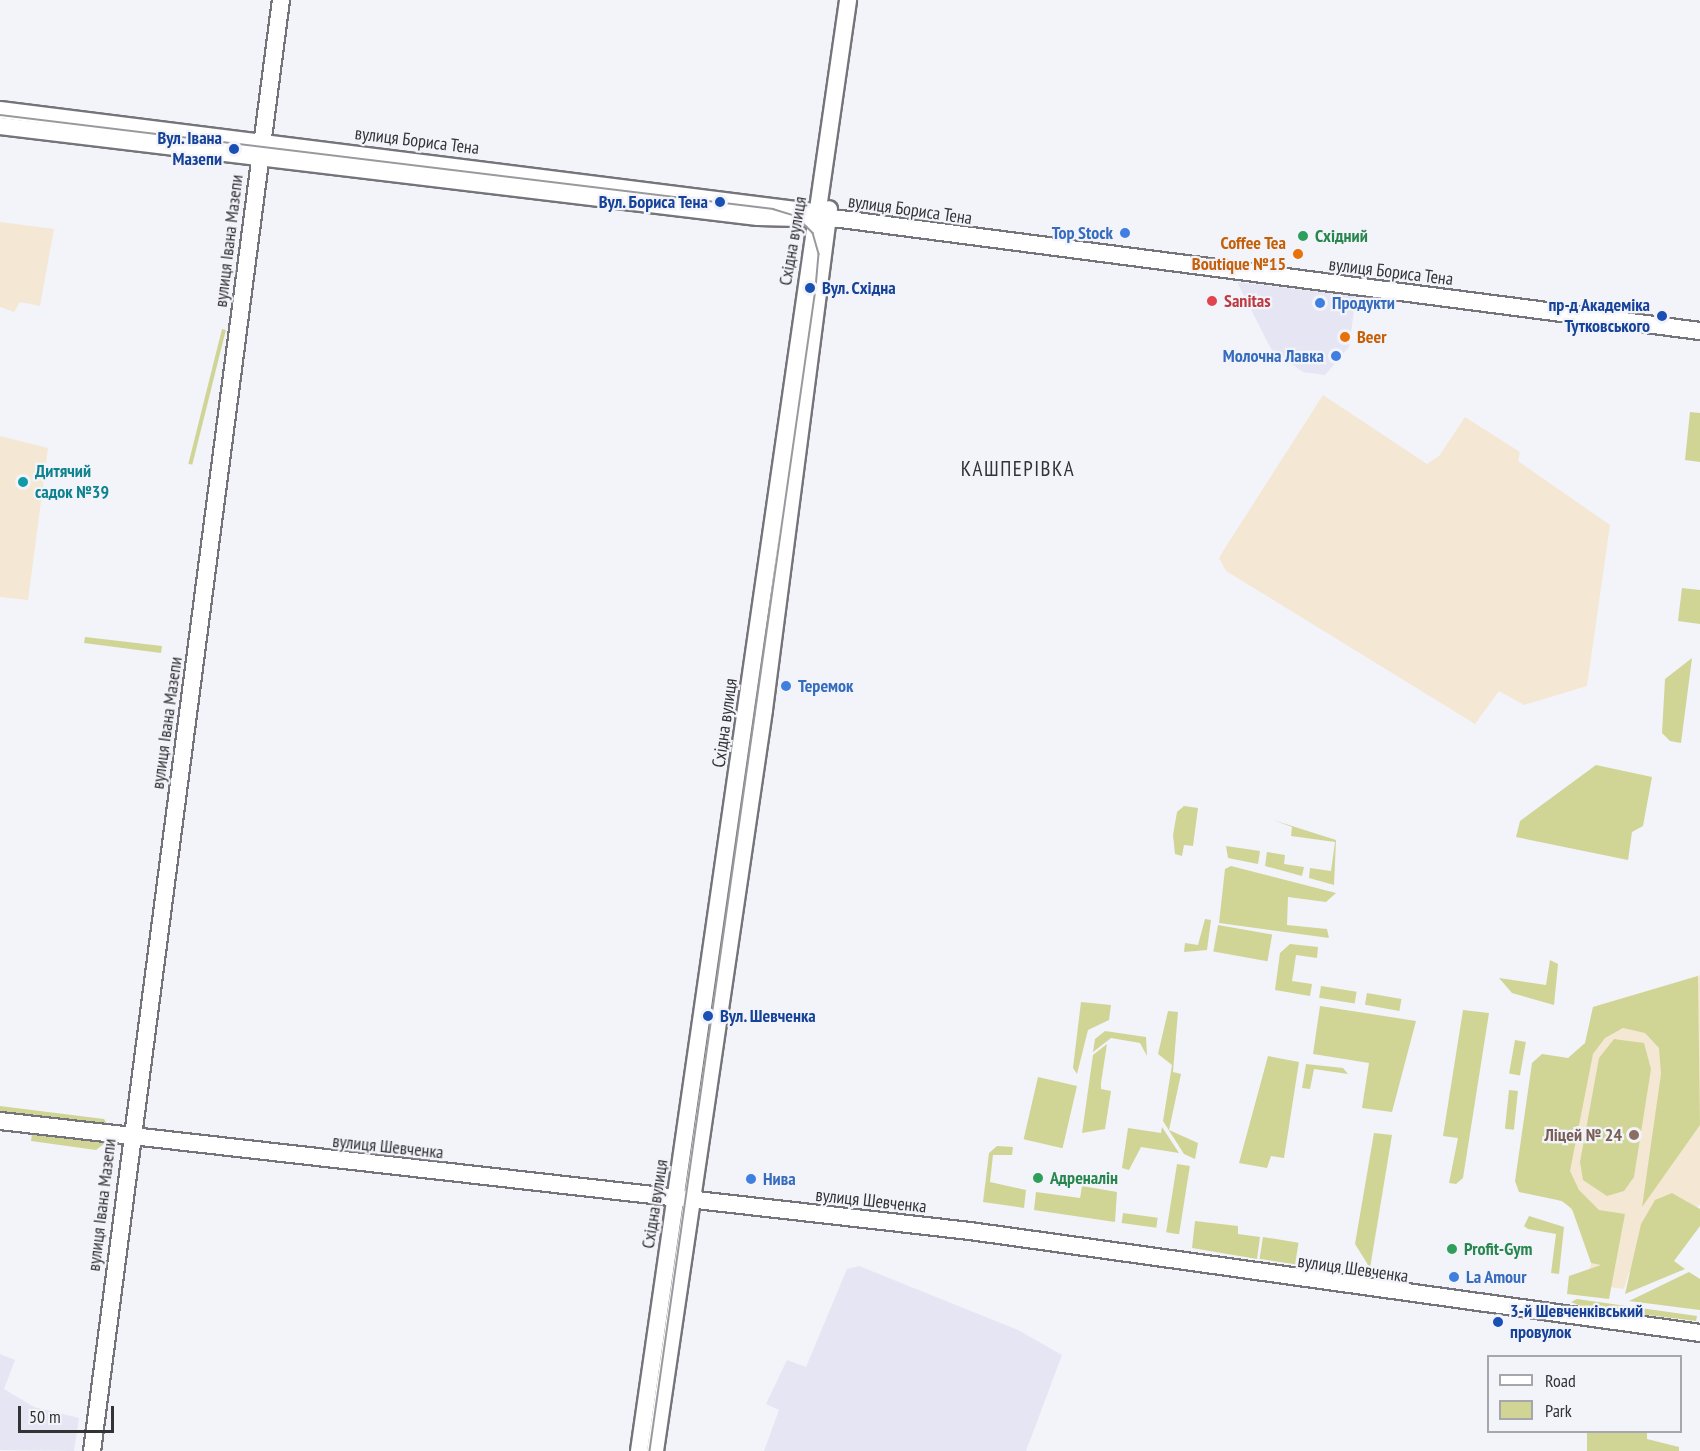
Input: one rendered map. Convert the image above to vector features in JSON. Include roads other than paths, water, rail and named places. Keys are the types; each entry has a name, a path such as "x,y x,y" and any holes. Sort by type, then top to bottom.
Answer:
{"street":[{"name":"вулиця Івана Мазепи","path":"92,1451 129,1138 281,0"},
{"name":"Східна вулиця","path":"655,1451 684,1200 848,0"},
{"name":"Східна вулиця","path":"820,217 857,0"},
{"name":"вулиця Бориса Тена","path":"0,110 261,150"},
{"name":"вулиця Бориса Тена","path":"0,126 261,150 820,217 1700,331"},
{"name":"вулиця Шевченка","path":"0,1122 970,1231 1700,1333"},
{"name":"Східна вулиця","path":"639,1451 684,1200"}],"tram line":[{"path":"0,115 773,209 796,216 813,233 819,254 816,289 650,1451"}],"place":[{"name":"Вул. Івана Мазепи","path":"234,149"},
{"name":"Вул. Бориса Тена","path":"720,202"},
{"name":"Top Stock","path":"1125,233"},
{"name":"Східний","path":"1303,236"},
{"name":"Coffee Tea Boutique №15","path":"1298,254"},
{"name":"Вул. Східна","path":"810,288"},
{"name":"Sanitas","path":"1212,301"},
{"name":"Продукти","path":"1320,303"},
{"name":"пр-д Академіка Тутковського","path":"1662,316"},
{"name":"Beer","path":"1345,337"},
{"name":"Молочна Лавка","path":"1336,356"},
{"name":"Дитячий садок №39","path":"23,482"},
{"name":"Теремок","path":"786,686"},
{"name":"Вул. Шевченка","path":"708,1016"},
{"name":"Ліцей № 24","path":"1634,1135"},
{"name":"Адреналін","path":"1038,1178"},
{"name":"Нива","path":"751,1179"},
{"name":"Profit-Gym","path":"1452,1249"},
{"name":"La Amour","path":"1454,1277"},
{"name":"3-й Шевченківський провулок","path":"1498,1322"}],"district":[{"name":"КАШПЕРІВКА","path":"1018,469"}]}
